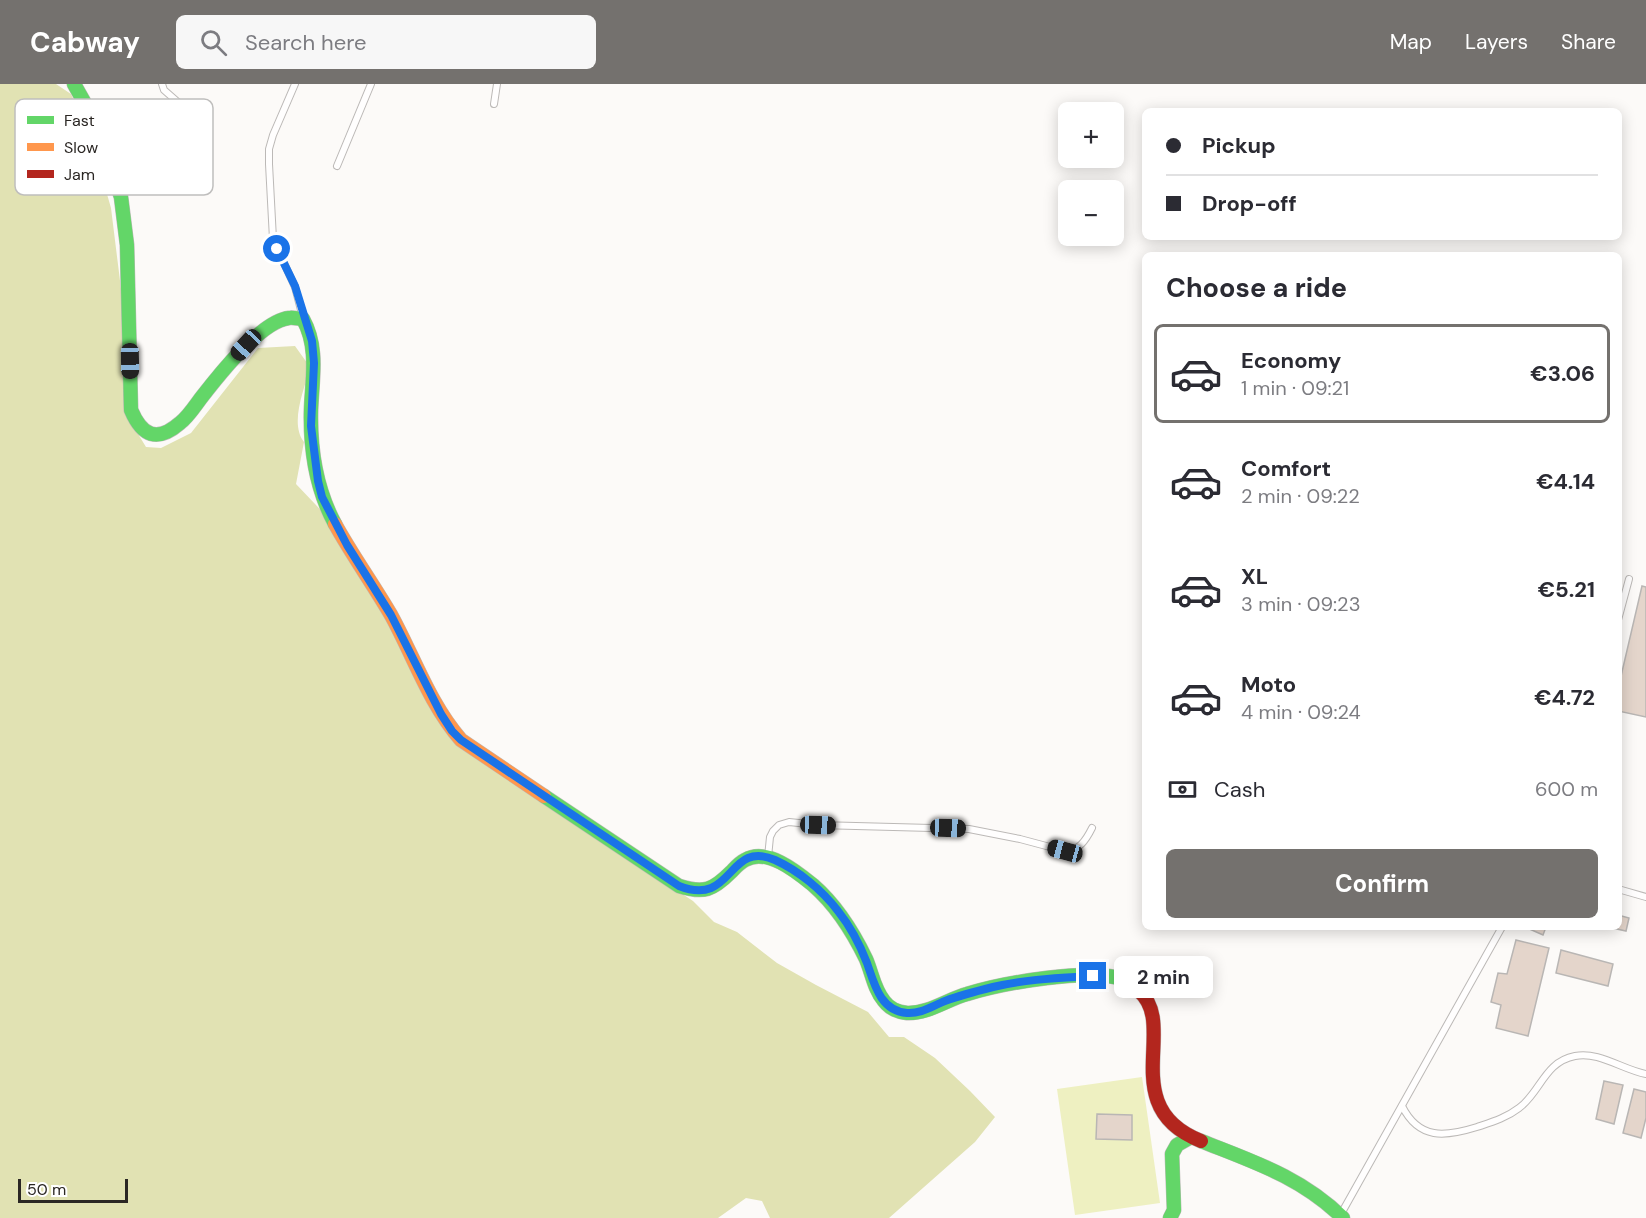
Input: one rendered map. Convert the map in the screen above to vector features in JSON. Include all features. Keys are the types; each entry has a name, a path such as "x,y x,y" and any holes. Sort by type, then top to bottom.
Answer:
{"street":[{"path":"74,84 82,99"},
{"path":"120,195 127,245 131,410 139,429 155,435 172,429 181,423 246,345 278,322 293,317 303,320 308,329 314,363 311,426 322,497 347,545 391,615 452,731 481,755 541,792 679,886 703,892 713,888 746,858 754,857 768,858 798,873 838,911 867,963 876,990 886,1002 900,1012 914,1013 968,993 1009,983 1108,977 1130,983 1148,999 1152,1012 1150,1071 1157,1101 1170,1123 1191,1137 1293,1179 1322,1197 1342,1217"},
{"path":"1170,1218 1174,1210 1172,1154 1179,1143 1191,1137"}],"lane":[{"path":"162,84 164,90 174,99"},
{"path":"295,84 273,135 268,164 273,239 295,286 303,320"},
{"path":"337,166 371,84"},
{"path":"494,104 496,84"},
{"path":"1622,605 1629,579"},
{"path":"768,858 770,837 773,831 779,825 789,822 818,825 969,829 1065,851 1072,851 1082,845 1092,828"},
{"path":"1622,891 1646,897"},
{"path":"1342,1217 1500,930"},
{"path":"1402,1106 1408,1118 1417,1126 1430,1133 1442,1135 1466,1131 1500,1120 1521,1107 1552,1065 1575,1056 1593,1056 1634,1072 1646,1074"}],"green space":[{"path":"0,84 56,84 71,94 73,99 15,99 15,195 107,195 111,208 125,321 132,424 146,447 161,448 191,433 258,348 295,346 310,367 298,415 300,434 304,442 296,484 335,525 445,723 623,855 693,901 714,922 737,932 777,963 868,1012 889,1037 904,1037 935,1058 995,1117 975,1142 889,1218 770,1218 762,1201 746,1198 718,1218 0,1218"},
{"path":"1142,1077 1160,1203 1075,1215 1057,1089"}],"building":[{"path":"1642,586 1646,587 1646,717 1622,712 1622,672"},
{"path":"1622,916 1629,918 1626,931 1622,930"},
{"path":"1532,930 1545,930 1543,935"},
{"path":"1516,940 1549,948 1528,1036 1496,1028 1501,1005 1491,1002 1498,973 1507,974"},
{"path":"1561,950 1613,964 1608,986 1556,973"},
{"path":"1604,1081 1623,1085 1614,1124 1596,1119"},
{"path":"1634,1089 1646,1092 1646,1118 1641,1138 1623,1133"},
{"path":"1097,1114 1132,1115 1132,1140 1096,1139"}],"traffic: fast":[{"path":"74,84 82,99"},
{"path":"120,195 127,245 131,410 135,419 145,431 151,434 157,435 172,429 186,418 229,364 253,339 278,321 291,318 303,319 313,352 311,410 313,454 323,497 335,524"},
{"path":"544,796 679,886 695,890 708,889 719,883 745,860 754,857 772,859 790,868 813,885 836,910 861,949 881,996 888,1006 900,1012 915,1013 960,996 1002,985 1047,978 1110,976 1125,980 1139,991"},
{"path":"1170,1218 1174,1210 1172,1154 1177,1145 1191,1137"},
{"path":"1201,1141 1294,1181 1343,1218"}],"traffic: slow":[{"path":"335,524 391,615 431,695 450,726 461,740 544,796"}],"traffic: jam":[{"path":"1139,991 1150,1006 1153,1024 1154,1088 1161,1108 1175,1126 1201,1141"}],"route":[{"path":"277,249 295,286 303,320 306,322 312,341 314,363 311,426 322,497 347,545 391,615 441,714 461,740 679,886 703,892 713,888 749,857 772,859 798,873 838,911 867,963 880,997 900,1012 914,1013 968,993 1009,983 1093,976"}]}
